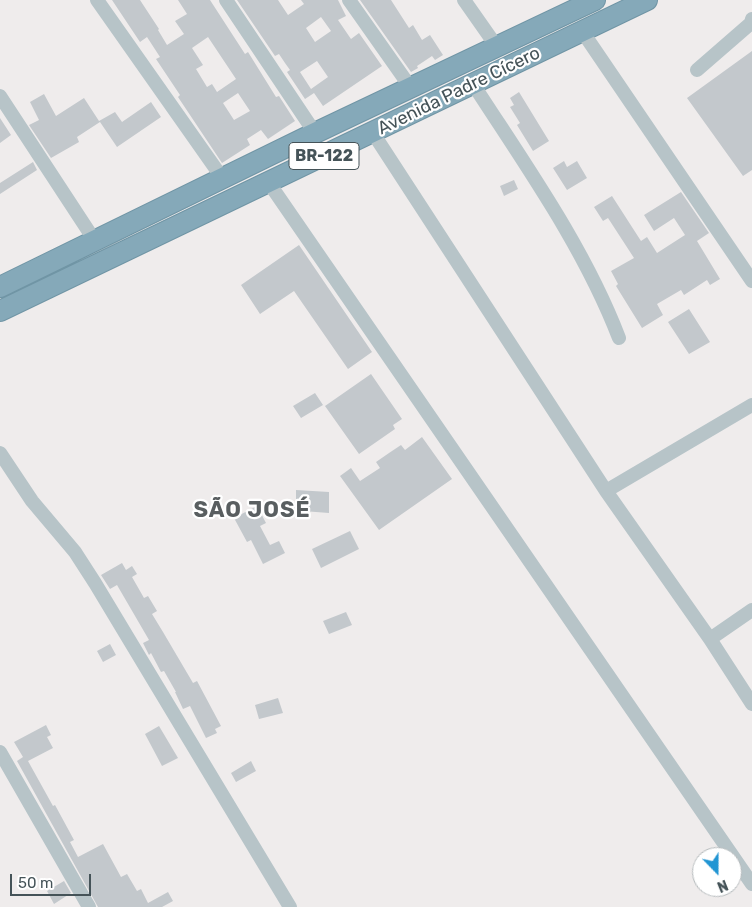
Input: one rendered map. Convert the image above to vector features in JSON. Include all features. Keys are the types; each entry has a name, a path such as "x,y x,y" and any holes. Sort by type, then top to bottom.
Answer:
{"highway":[{"name":"Avenida Padre Cícero","path":"0,311 270,183 647,0"},
{"name":"Avenida Padre Cícero","path":"0,287 315,133 497,47 583,2"}],"street":[{"path":"97,0 223,179"},
{"path":"226,0 315,133"},
{"path":"349,0 411,88"},
{"path":"464,0 497,47"},
{"path":"697,70 751,23 752,19"},
{"path":"582,32 752,281"},
{"path":"473,84 574,243 605,301 619,338"},
{"path":"0,96 95,241"},
{"path":"373,133 606,491 710,639 752,704"},
{"path":"270,183 752,884"},
{"path":"606,491 752,405"},
{"path":"0,452 32,501 75,552 95,583 290,907"},
{"path":"710,639 752,610"},
{"path":"0,752 90,907"}],"building":[{"path":"112,0 140,0 167,45 184,34 175,21 187,14 178,0 210,0 245,54 248,52 276,97 279,96 295,121 268,139 261,130 247,139 250,145 222,163 178,97 180,95 156,59 160,57 147,37 140,42","holes":["208,37 236,79 217,92 212,84 207,87 196,69 203,65 192,48","238,93 250,111 234,120 223,103"]},
{"path":"237,0 278,0 288,15 304,4 301,0 338,0 346,16 338,20 351,39 359,33 382,66 323,106 314,93 305,99 287,72 290,70 279,54 275,56","holes":["321,17 331,31 315,42 306,28","317,61 328,77 311,89 300,72"]},
{"path":"360,0 391,0 409,28 413,25 422,40 430,35 443,55 435,60 432,56 411,72"},
{"path":"752,51 752,170 743,176 687,98"},
{"path":"519,92 549,141 533,151 517,125 520,123 510,107 514,105 510,98"},
{"path":"44,94 56,116 84,98 99,121 115,112 122,122 151,102 161,117 117,147 100,122 77,137 79,142 51,158 29,125 39,120 30,102"},
{"path":"0,118 11,135 0,143"},
{"path":"564,161 567,167 577,161 587,178 567,190 553,168"},
{"path":"33,162 37,170 0,194 0,183"},
{"path":"514,180 518,189 504,196 500,186"},
{"path":"681,192 709,233 697,241 720,279 710,285 707,280 684,295 681,290 657,304 663,315 642,328 616,286 618,284 611,271 634,258 608,218 603,221 594,207 612,196 641,241 647,237 657,253 685,235 674,218 654,231 644,215"},
{"path":"299,245 372,352 348,369 294,291 260,314 241,285"},
{"path":"689,309 710,342 689,354 668,322"},
{"path":"371,374 402,419 393,425 395,429 359,454 325,406"},
{"path":"315,393 323,405 301,418 293,406"},
{"path":"422,437 452,479 379,530 340,476 351,468 360,481 380,468 376,462 401,445 405,450"},
{"path":"296,490 329,492 329,513 290,510 291,502 296,502"},
{"path":"257,506 266,523 260,526 270,545 279,541 285,553 263,564 251,540 247,542 234,518"},
{"path":"350,531 359,549 321,568 312,549"},
{"path":"122,563 126,570 132,566 137,574 132,577 144,598 148,596 157,611 152,614 193,683 197,681 221,726 215,729 217,733 206,738 190,706 183,709 164,671 161,672 151,653 149,655 143,643 149,640 117,585 110,589 101,575"},
{"path":"346,612 352,625 329,634 323,621"},
{"path":"110,644 116,655 103,662 97,651"},
{"path":"278,698 283,713 259,719 255,705"},
{"path":"46,725 51,735 47,737 53,748 28,761 74,840 70,842 78,857 103,844 121,877 127,874 137,891 141,889 148,903 168,892 173,901 162,907 98,907 17,761 23,757 14,742"},
{"path":"159,726 178,758 162,766 145,734"},
{"path":"251,761 256,771 236,782 231,773"},
{"path":"64,881 71,893 54,904 47,891"}],"district":[{"name":"SÃO JOSÉ","path":"252,511"}]}
